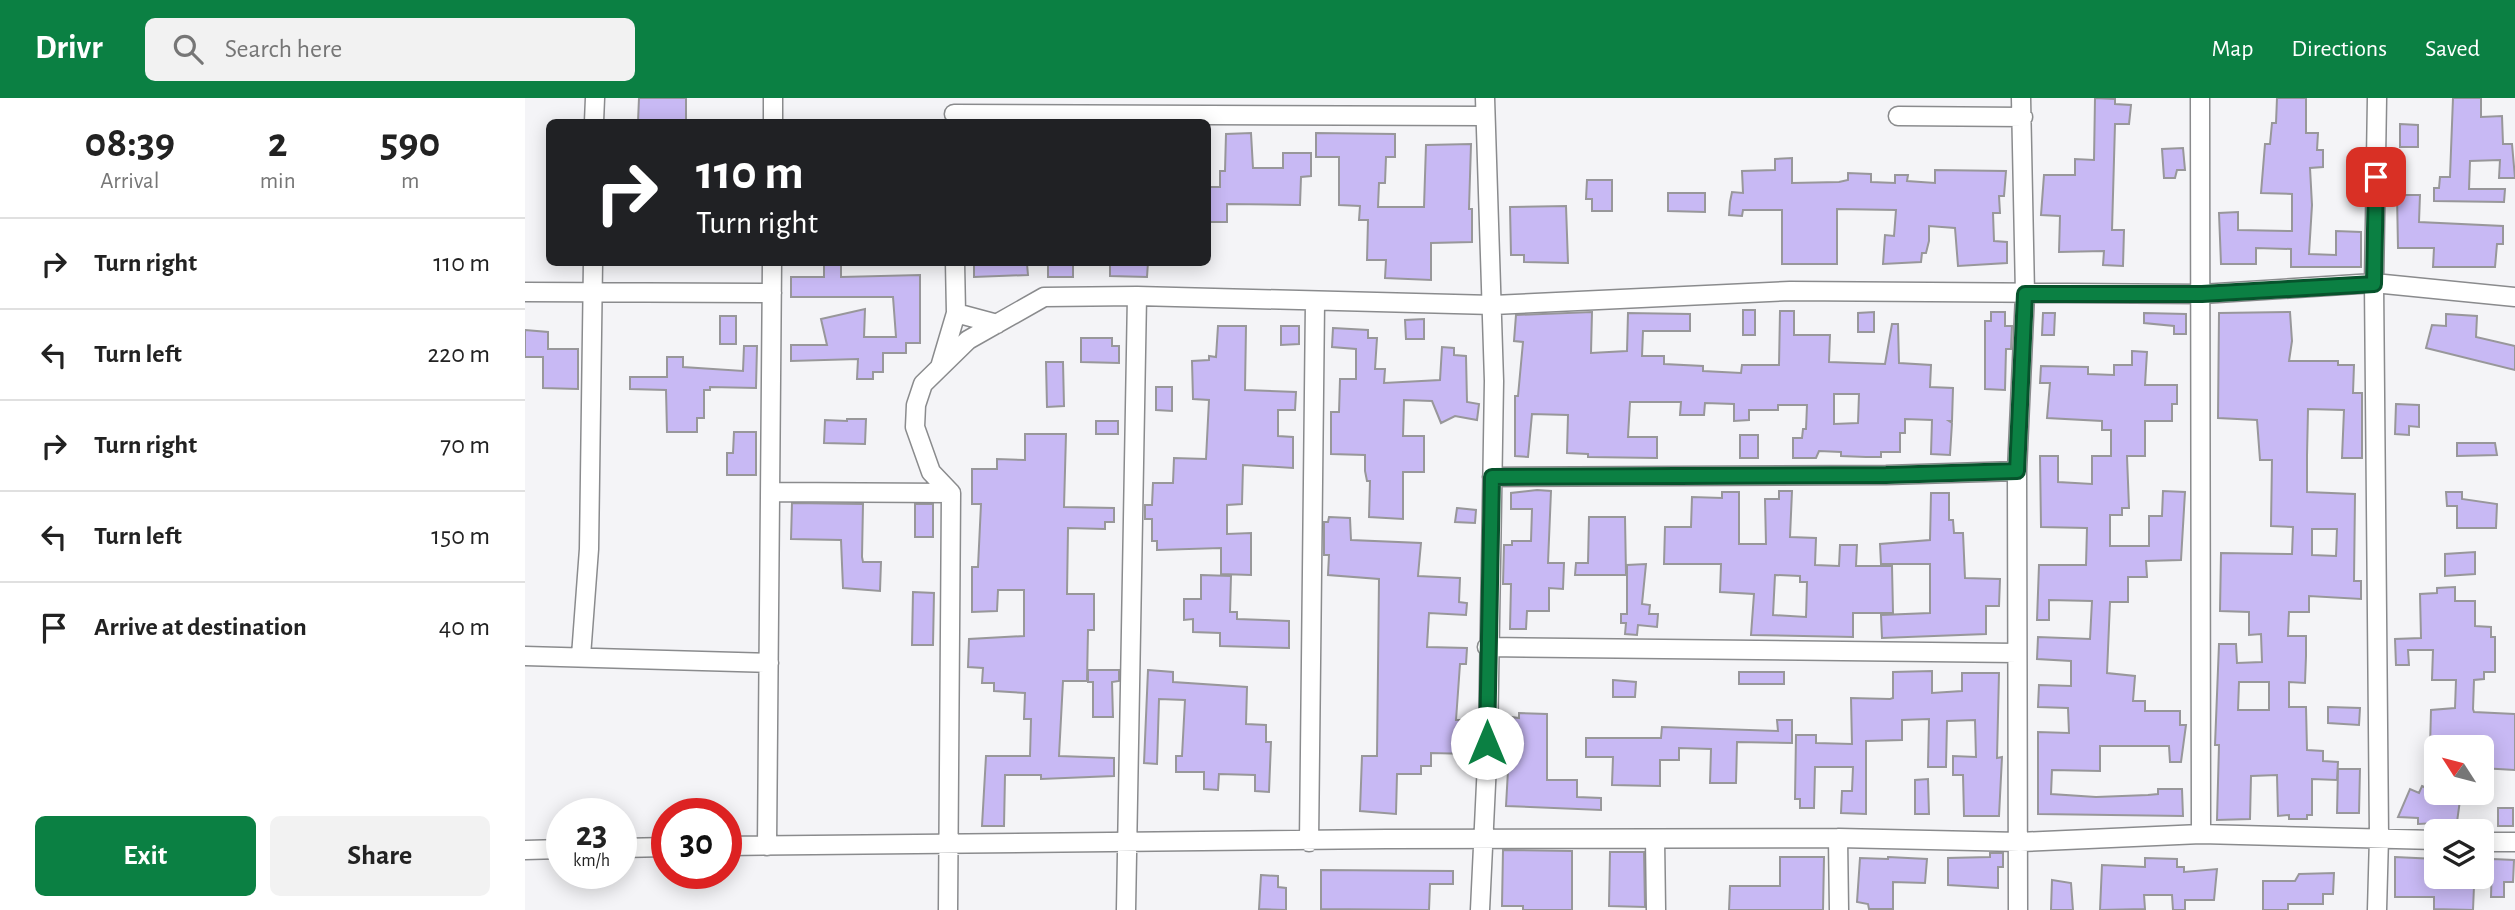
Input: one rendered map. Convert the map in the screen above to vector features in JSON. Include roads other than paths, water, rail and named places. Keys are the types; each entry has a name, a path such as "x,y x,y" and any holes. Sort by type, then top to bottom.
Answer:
{"street":[{"path":"594,119 595,98"},
{"path":"773,98 773,119"},
{"path":"2018,910 2020,842 2017,471 2025,294 2021,98"},
{"path":"2200,98 2201,834"},
{"path":"2377,98 2374,284 2379,837 2377,910"},
{"path":"954,111 1485,107 1493,305 1492,477 1487,743 1480,910"},
{"path":"1898,116 2022,117"},
{"path":"581,656 589,550 593,266"},
{"path":"767,846 772,266"},
{"path":"939,368 956,313 955,266"},
{"path":"948,910 951,493 930,472 915,428 916,405 923,384 968,340 1044,298 1137,296 1493,305 1790,290 2202,294 2374,284 2515,297"},
{"path":"525,292 772,293"},
{"path":"1126,910 1137,296"},
{"path":"1309,842 1315,302"},
{"path":"956,313 997,324"},
{"path":"1492,477 1886,475 2017,471"},
{"path":"771,492 951,493"},
{"path":"1487,647 2017,653"},
{"path":"525,656 769,663"},
{"path":"742,846 1839,838 2020,842 2201,834 2424,839"},
{"path":"1839,838 1839,910"},
{"path":"1655,839 1656,910"},
{"path":"2494,842 2515,842"},
{"path":"525,850 546,849"}]}
